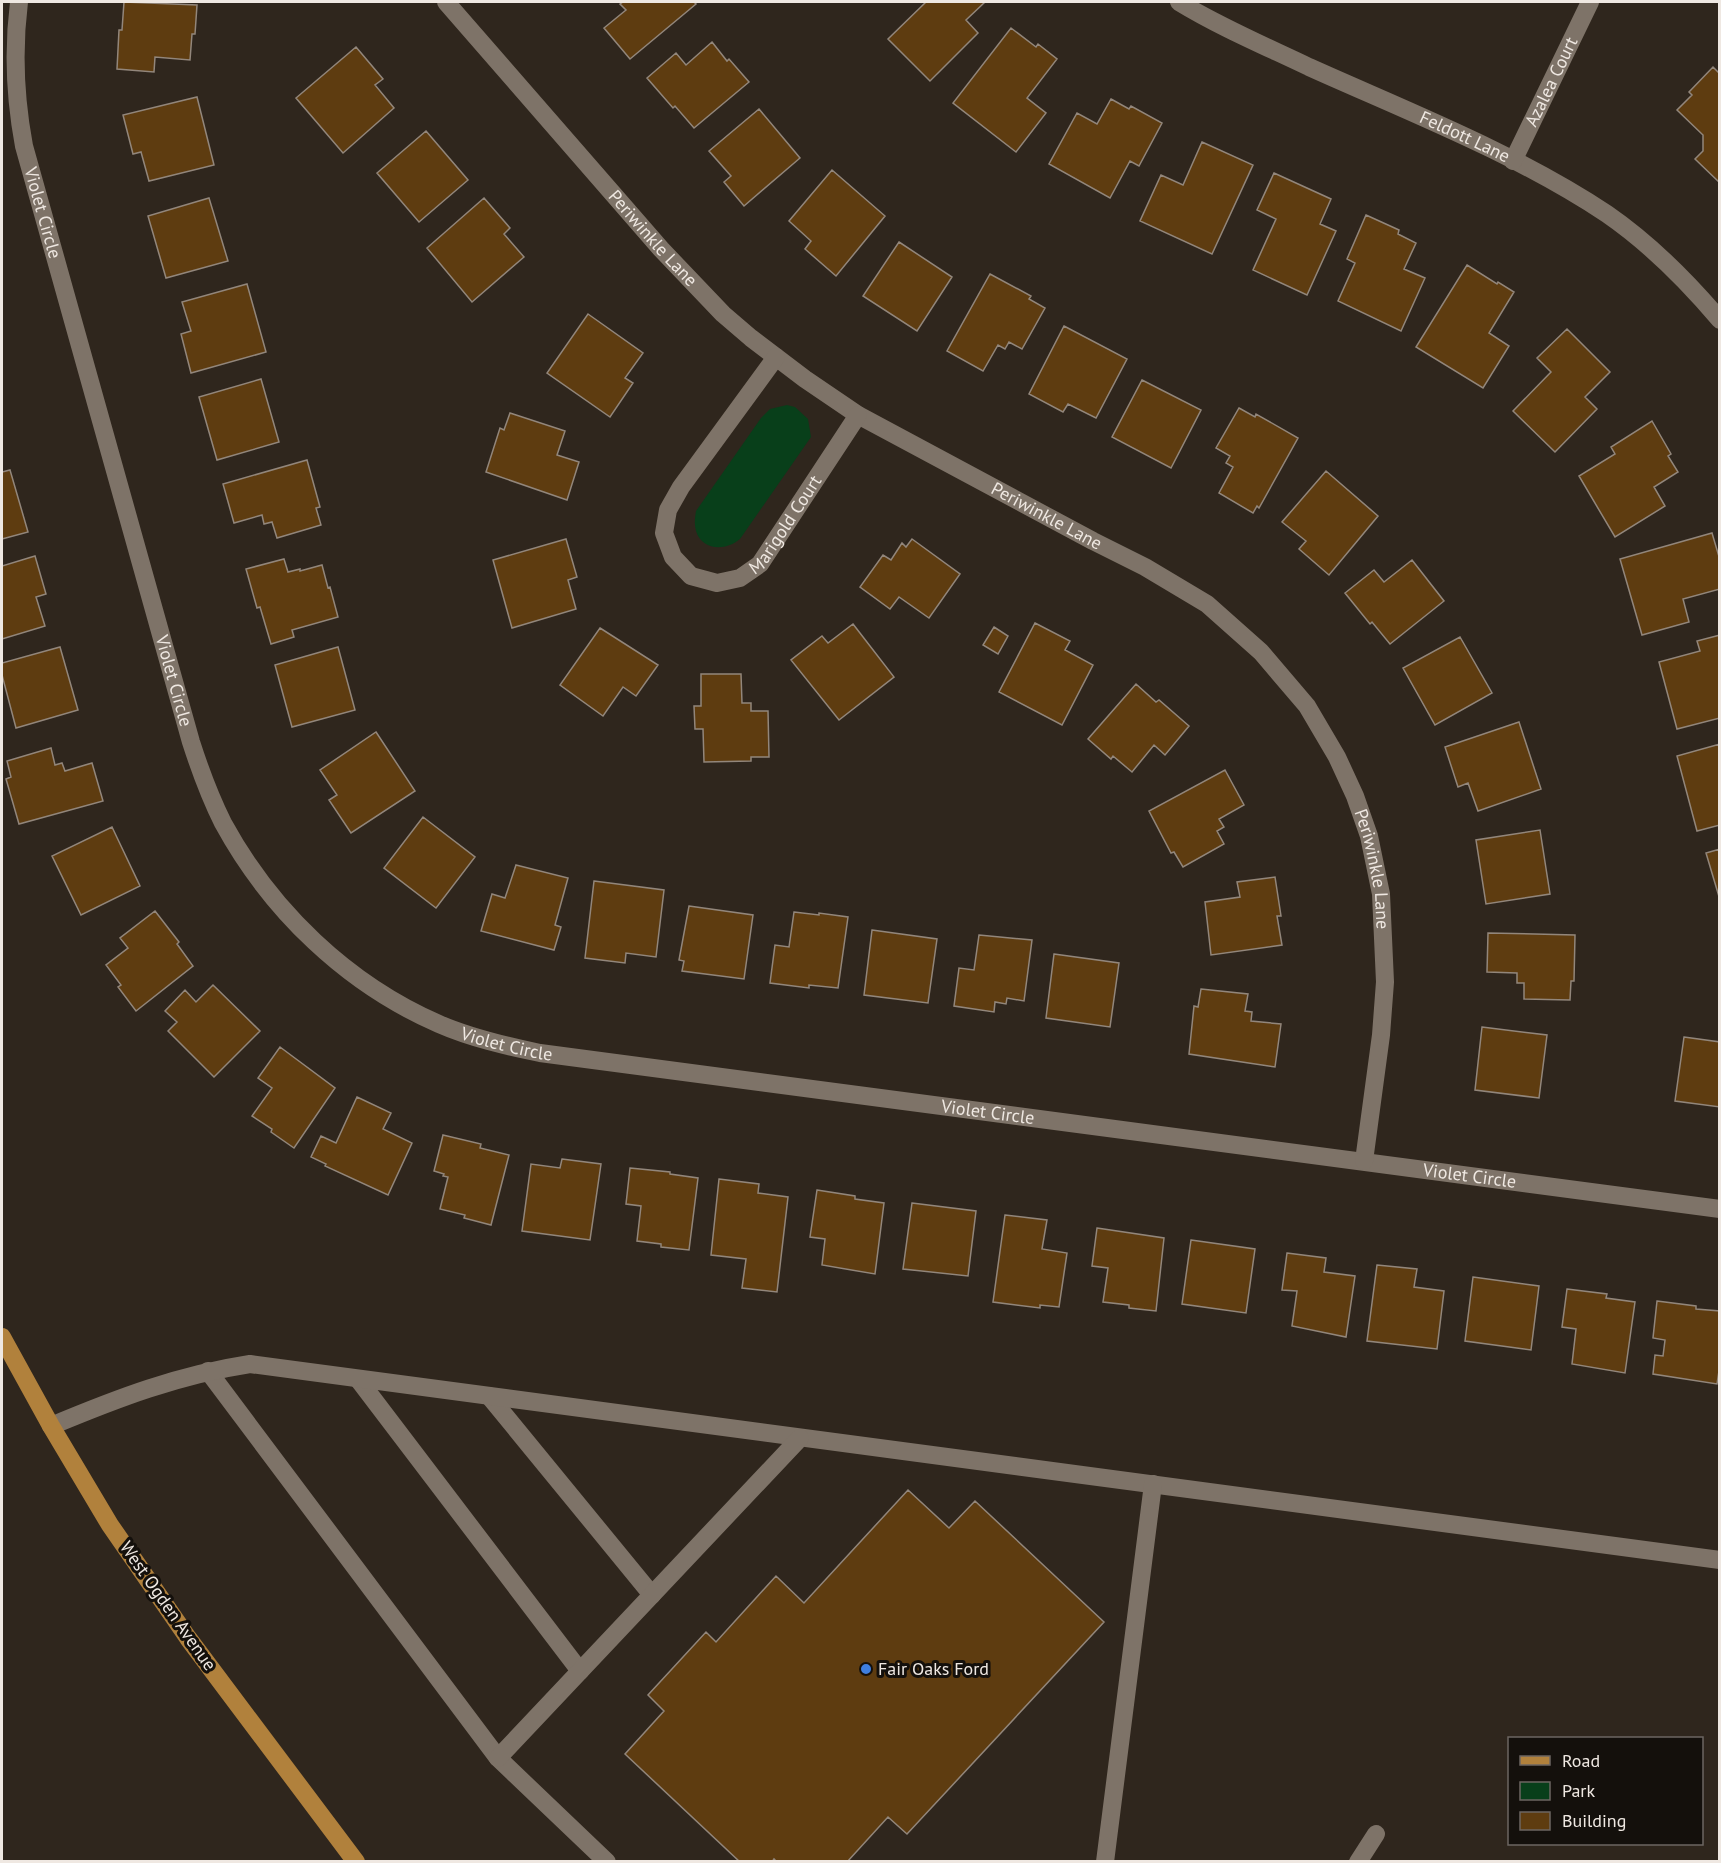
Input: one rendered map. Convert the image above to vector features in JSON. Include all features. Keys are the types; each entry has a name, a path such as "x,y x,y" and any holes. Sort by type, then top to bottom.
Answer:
{"main road":[{"name":"West Ogden Avenue","path":"2,1337 51,1426 110,1525 188,1638 352,1861"}],"street":[{"name":"Violet Circle","path":"19,2 15,39 17,111 24,146 191,742 213,802 242,855 279,905 317,945 361,980 388,999 461,1033 523,1050 1719,1209"},
{"name":"Periwinkle Lane","path":"446,2 661,249 723,314 776,357 858,415 1082,536 1145,567 1198,599 1261,652 1307,706 1355,796 1371,846 1381,894 1385,982 1381,1035 1364,1161"},
{"name":"Feldott Lane","path":"1179,2 1232,32 1563,186 1608,216 1674,270 1700,296 1719,320"},
{"name":"Azalea Court","path":"1513,161 1590,2"},
{"name":"Marigold Court","path":"776,357 681,487 668,510 664,533 673,557 691,576 717,583 740,578 759,564 858,415"},
{"path":"51,1426 149,1387 208,1371 250,1364 1719,1560"},
{"path":"208,1371 498,1758 607,1862"},
{"path":"358,1378 580,1671"},
{"path":"489,1396 652,1595"},
{"path":"498,1758 800,1438"},
{"path":"1105,1862 1153,1484"},
{"path":"1358,1862 1376,1834"}],"green space":[{"path":"787,405 795,407 808,419 811,437 740,539 722,547 703,542 696,531 696,511 761,418 770,409"}],"building":[{"path":"124,2 197,5 190,60 155,57 154,72 117,69 119,30 122,30"},
{"path":"623,2 694,2 696,4 630,59 604,28 626,10 620,4"},
{"path":"926,2 985,2 966,20 978,33 930,81 888,39"},
{"path":"1011,28 1036,47 1038,44 1057,59 1027,98 1046,113 1016,152 953,103"},
{"path":"712,42 727,61 729,59 749,82 694,128 647,78 676,53 686,65"},
{"path":"356,47 383,79 375,85 394,108 343,153 296,98"},
{"path":"1713,67 1720,74 1720,183 1695,159 1703,151 1703,135 1677,110 1692,95 1689,92"},
{"path":"197,97 214,165 149,181 141,152 133,154 123,115"},
{"path":"1111,99 1129,109 1131,106 1162,123 1139,166 1130,161 1110,198 1049,164 1077,113 1097,124"},
{"path":"759,109 800,158 744,206 724,182 731,176 709,151"},
{"path":"426,131 468,180 419,222 377,173"},
{"path":"1202,142 1253,165 1212,254 1140,221 1161,175 1183,185"},
{"path":"832,170 885,216 836,276 805,249 811,241 789,221"},
{"path":"1274,173 1331,199 1320,224 1336,231 1307,295 1253,270 1276,219 1257,210"},
{"path":"209,198 228,261 166,278 148,216"},
{"path":"484,198 510,228 504,234 524,257 472,302 427,248"},
{"path":"1366,215 1399,230 1398,234 1416,243 1404,269 1425,278 1401,331 1338,301 1355,263 1347,259"},
{"path":"899,242 952,277 917,331 863,296"},
{"path":"1467,265 1514,292 1489,333 1509,346 1483,388 1416,347"},
{"path":"990,274 1031,296 1029,299 1045,308 1022,349 1009,342 1005,349 998,345 983,371 947,351"},
{"path":"247,284 266,352 191,373 181,334 191,331 182,302"},
{"path":"588,314 643,353 625,378 633,383 610,417 547,373"},
{"path":"1064,326 1127,359 1096,418 1068,404 1063,412 1029,394"},
{"path":"1567,329 1610,372 1585,397 1597,409 1555,452 1513,411 1551,372 1537,358"},
{"path":"261,379 279,442 217,460 199,397"},
{"path":"1142,380 1201,410 1171,468 1112,437"},
{"path":"1239,408 1255,417 1256,414 1298,438 1259,508 1257,506 1253,513 1219,493 1233,467 1226,463 1230,456 1216,448"},
{"path":"510,413 565,431 557,455 579,462 567,500 486,472 500,428 504,430"},
{"path":"1652,421 1671,454 1668,456 1678,472 1654,487 1665,506 1615,537 1579,476 1615,454 1611,447"},
{"path":"307,460 320,507 316,508 321,525 277,538 272,522 264,524 262,515 234,523 223,484"},
{"path":"10,470 28,532 2,539 2,472"},
{"path":"1326,471 1378,516 1329,575 1299,549 1306,541 1282,522"},
{"path":"1712,533 1720,560 1720,589 1683,599 1689,622 1642,635 1620,559"},
{"path":"566,539 577,577 568,580 576,609 512,628 493,560"},
{"path":"912,539 960,574 929,618 899,597 890,609 860,587 883,555 891,560 902,543 906,547"},
{"path":"35,556 46,594 36,597 45,626 2,639 2,566"},
{"path":"284,559 288,572 322,565 338,617 292,630 294,637 271,644 260,607 257,608 246,569"},
{"path":"1412,560 1444,601 1390,644 1345,593 1374,570 1384,582"},
{"path":"1035,623 1070,641 1065,650 1093,665 1062,725 999,692"},
{"path":"853,624 894,677 839,720 791,660 822,636 828,643"},
{"path":"994,627 1008,636 998,654 983,645"},
{"path":"600,628 658,665 636,696 623,687 603,716 560,685"},
{"path":"1720,635 1720,718 1677,729 1659,662 1700,651 1697,641"},
{"path":"1460,637 1492,693 1435,725 1403,668"},
{"path":"60,647 78,710 16,728 2,675 2,663"},
{"path":"338,647 355,710 292,727 275,665"},
{"path":"701,674 741,674 742,703 751,703 751,711 768,711 769,757 751,757 751,761 704,762 703,729 695,729 694,706 701,706"},
{"path":"1136,684 1189,726 1165,755 1154,745 1132,772 1113,756 1111,759 1088,739"},
{"path":"1519,722 1541,789 1478,811 1468,783 1458,787 1445,747"},
{"path":"376,732 415,791 351,833 329,800 337,795 320,770"},
{"path":"1720,744 1720,825 1697,831 1677,756"},
{"path":"51,748 55,765 62,763 65,771 92,763 103,801 19,824 6,779 11,777 7,761"},
{"path":"1225,770 1244,805 1219,819 1224,827 1217,831 1224,844 1183,867 1174,852 1171,853 1149,811"},
{"path":"423,817 475,857 436,908 384,868"},
{"path":"112,827 140,886 81,915 52,856"},
{"path":"1540,830 1550,894 1486,904 1476,840"},
{"path":"1720,849 1720,900 1706,853"},
{"path":"516,865 568,878 555,925 561,927 554,950 481,931 492,894 505,898"},
{"path":"1275,877 1281,916 1277,916 1282,945 1211,955 1205,902 1240,897 1237,882"},
{"path":"594,881 664,890 656,957 626,953 625,963 585,958"},
{"path":"689,906 753,915 744,979 682,971 684,961 679,960"},
{"path":"155,911 179,942 177,944 193,966 136,1011 118,987 121,985 106,965 128,948 120,938"},
{"path":"794,912 848,917 838,988 809,985 809,988 770,983 775,945 789,947"},
{"path":"872,930 937,939 928,1003 864,995"},
{"path":"1488,933 1575,935 1574,981 1571,981 1570,1000 1524,999 1524,983 1517,983 1517,973 1487,972"},
{"path":"979,935 1032,940 1024,1001 1007,998 1006,1004 995,1002 994,1012 954,1006 959,968 974,970"},
{"path":"1054,954 1119,963 1110,1027 1046,1018"},
{"path":"213,985 260,1031 214,1077 168,1031 177,1022 165,1011 185,990 196,1002"},
{"path":"1201,989 1248,994 1245,1011 1252,1012 1251,1021 1281,1024 1275,1067 1189,1054 1194,1006 1198,1007"},
{"path":"1482,1027 1547,1035 1539,1098 1475,1090"},
{"path":"1684,1037 1720,1042 1720,1107 1675,1101"},
{"path":"280,1047 335,1088 294,1148 252,1116 272,1088 258,1078"},
{"path":"357,1097 391,1113 383,1129 412,1143 388,1195 325,1166 326,1164 311,1157 321,1136 336,1143"},
{"path":"443,1135 481,1144 480,1148 509,1155 491,1225 440,1209 448,1177 434,1171"},
{"path":"562,1159 601,1164 590,1240 522,1231 531,1164 560,1168"},
{"path":"630,1168 670,1172 670,1174 698,1178 689,1250 661,1247 661,1244 637,1241 641,1206 626,1204"},
{"path":"719,1179 759,1184 758,1193 788,1197 777,1292 742,1288 746,1259 711,1255"},
{"path":"817,1190 884,1203 875,1274 822,1265 825,1239 810,1237"},
{"path":"912,1203 976,1211 968,1276 903,1269"},
{"path":"1005,1215 1047,1220 1042,1249 1067,1253 1059,1307 1040,1305 1040,1308 993,1302"},
{"path":"1097,1228 1164,1238 1156,1311 1103,1302 1108,1268 1092,1266"},
{"path":"1191,1240 1255,1249 1246,1313 1182,1304"},
{"path":"1287,1253 1326,1258 1324,1272 1355,1276 1346,1337 1292,1326 1297,1291 1282,1290"},
{"path":"1377,1265 1417,1269 1414,1287 1444,1291 1437,1349 1367,1341"},
{"path":"1473,1277 1539,1286 1531,1350 1465,1341"},
{"path":"1567,1289 1607,1294 1606,1298 1635,1302 1625,1373 1572,1364 1576,1329 1562,1327"},
{"path":"1657,1301 1720,1311 1720,1364 1717,1384 1653,1374 1655,1355 1663,1356 1665,1340 1653,1338"},
{"name":"Fair Oaks Ford","path":"908,1490 949,1528 975,1501 1104,1622 907,1834 888,1817 847,1862 777,1862 774,1859 772,1862 740,1862 625,1754 664,1711 648,1695 706,1632 716,1642 776,1576 804,1603"}],"place":[{"name":"Fair Oaks Ford","path":"866,1669"}]}
